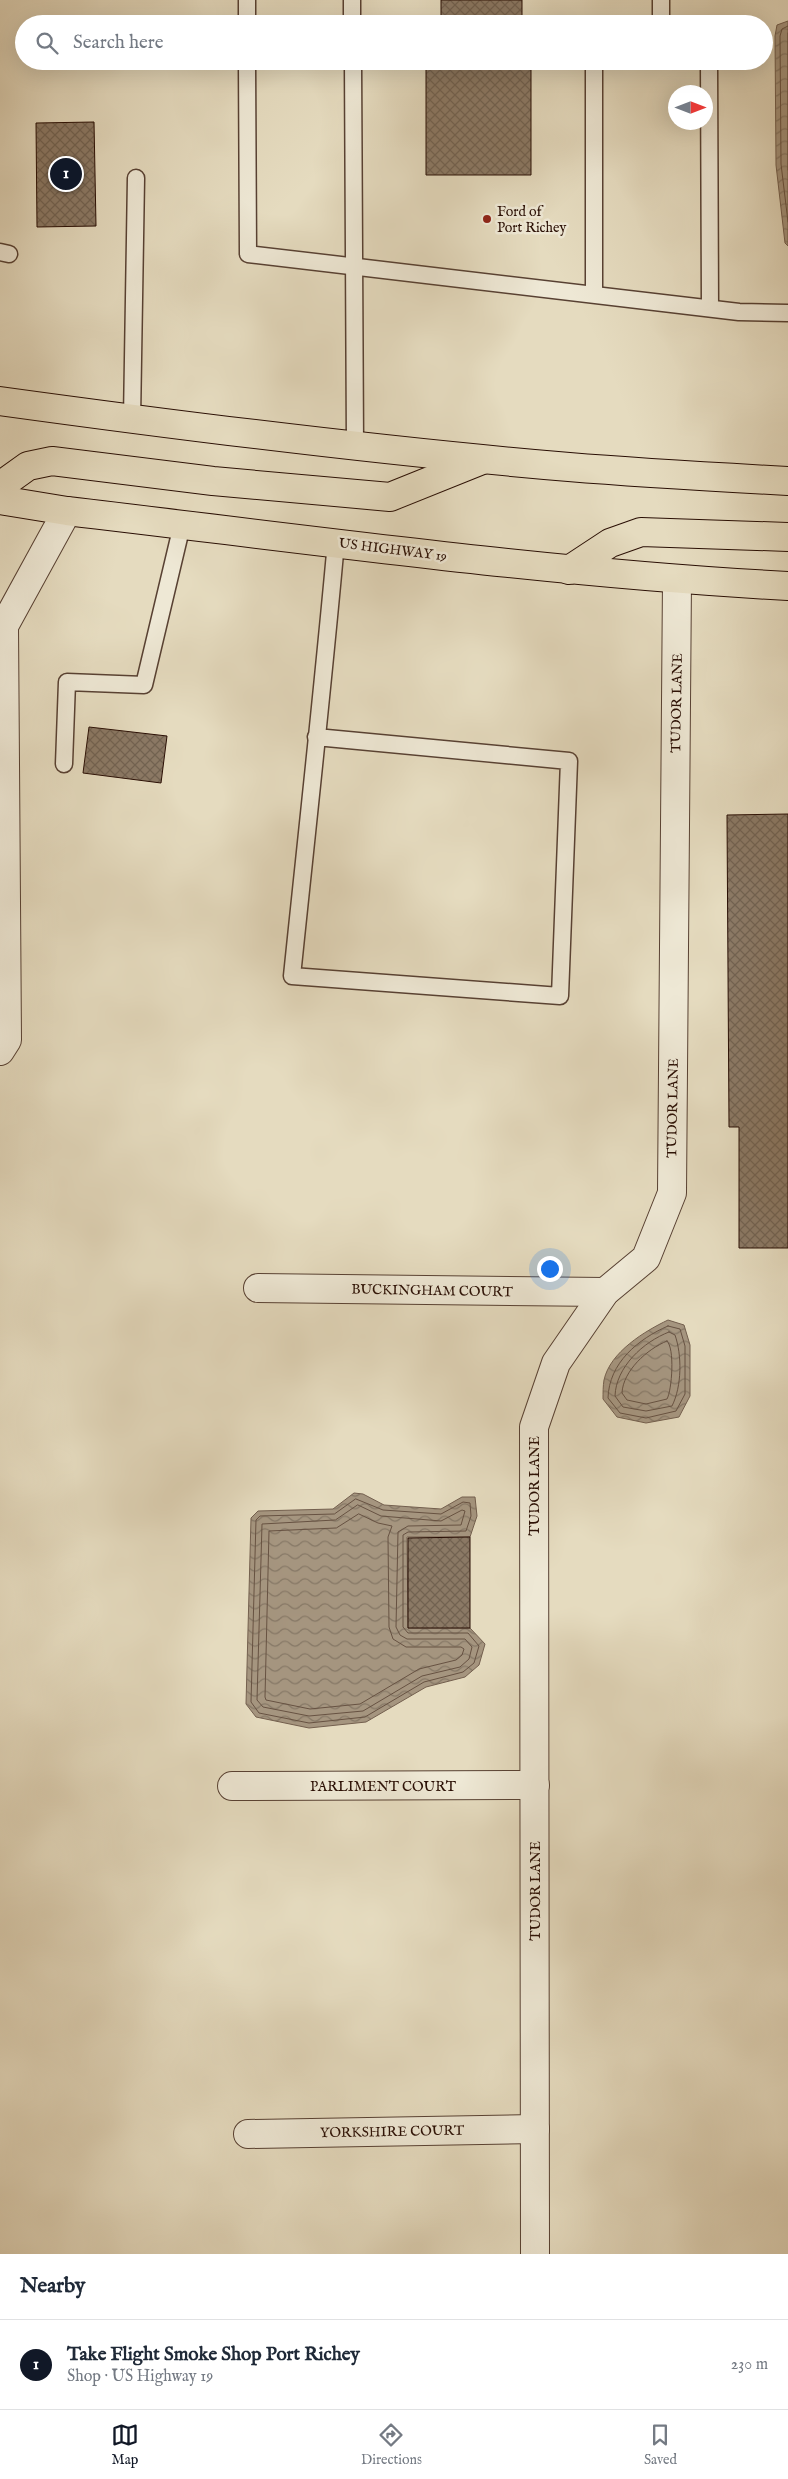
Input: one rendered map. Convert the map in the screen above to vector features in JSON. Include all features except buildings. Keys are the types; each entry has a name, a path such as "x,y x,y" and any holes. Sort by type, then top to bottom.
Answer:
{"highway":[{"path":"0,400 132,419 569,467 788,482"},
{"path":"0,486 28,466 52,461 213,481 390,497 486,458"},
{"name":"US HIGHWAY 19","path":"0,500 67,512 569,570 677,580 788,586"},
{"path":"569,570 610,543 641,532 788,537"}],"street":[{"path":"0,1051 7,1040 2,658 4,626 67,512"},
{"name":"TUDOR LANE","path":"535,2254 534,1427 556,1363 605,1292 646,1258 672,1193 677,580"},
{"name":"BUCKINGHAM COURT","path":"258,1288 605,1292"},
{"name":"PARLIMENT COURT","path":"232,1786 535,1785"},
{"name":"YORKSHIRE COURT","path":"248,2134 535,2129"}],"lane":[{"path":"246,0 247,15"},
{"path":"352,0 352,15"},
{"path":"661,0 661,15"},
{"path":"247,70 248,254 710,308 788,313"},
{"path":"353,70 355,444"},
{"path":"594,70 594,294"},
{"path":"709,70 710,308"},
{"path":"132,419 136,178"},
{"path":"64,764 67,682 144,685 182,525"},
{"path":"316,737 569,761 560,996 292,976 316,737 336,542"}],"water":[{"path":"788,21 788,246 785,243 776,165 775,36 777,25"},
{"path":"668,1320 684,1325 690,1345 690,1396 679,1417 646,1423 617,1417 603,1399 604,1380 613,1360 639,1336"},
{"path":"354,1493 363,1494 384,1505 441,1509 462,1497 475,1497 477,1516 470,1537 407,1537 408,1628 470,1628 485,1644 479,1665 465,1677 426,1687 366,1722 309,1728 256,1717 246,1704 251,1518 258,1511 333,1509"}],"place":[{"name":"Take Flight Smoke Shop Port Richey","path":"66,174"},
{"name":"Ford of Port Richey","path":"487,219"}]}
